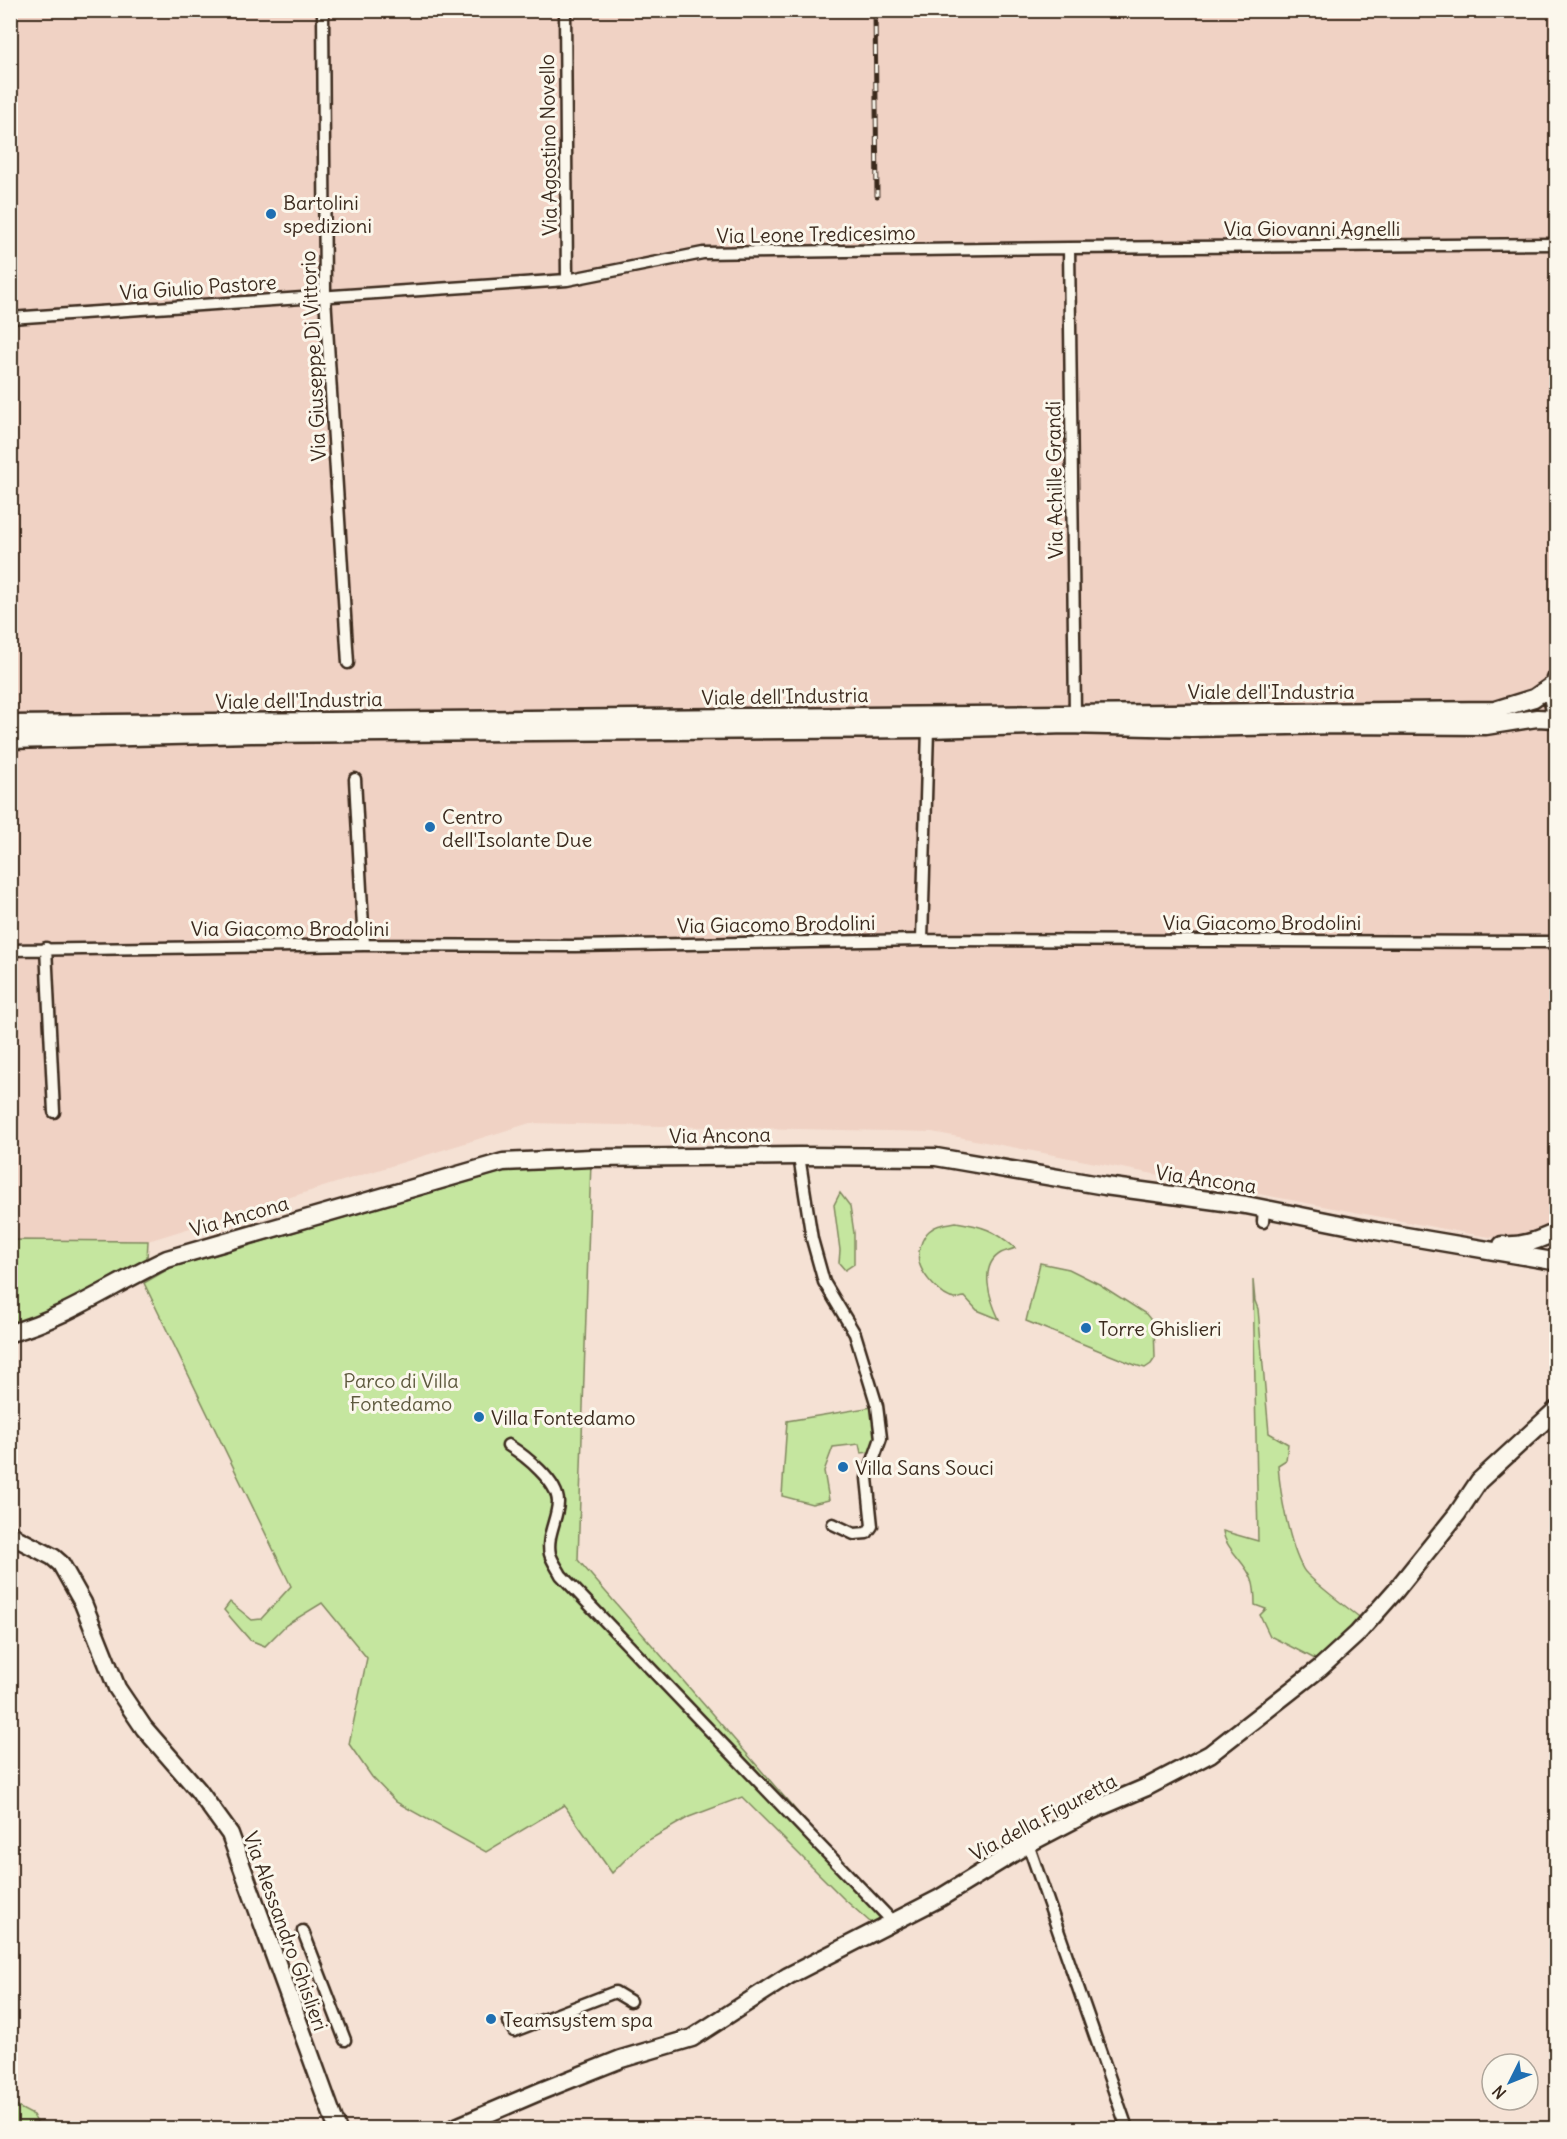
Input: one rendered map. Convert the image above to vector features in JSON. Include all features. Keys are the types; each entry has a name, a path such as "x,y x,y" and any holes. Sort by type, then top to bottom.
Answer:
{"main road":[{"name":"Viale dell'Industria","path":"10,724 897,716 1075,712 1330,713 1495,710 1534,698 1555,681"},
{"path":"1555,681 1552,696 1557,717"},
{"name":"Viale dell'Industria","path":"10,740 262,734 928,729 1066,725 1191,728 1338,725 1486,726 1557,717"},
{"name":"Via Ancona","path":"10,1333 50,1320 167,1258 503,1162 591,1158 936,1157 1264,1215 1454,1244 1555,1265 1550,1247 1555,1231"},
{"name":"Via Ancona","path":"1454,1244 1516,1246 1536,1241 1555,1231"},
{"name":"Via della Figuretta","path":"454,2128 621,2060 692,2038 788,1976 940,1899 1028,1844 1093,1810 1147,1787 1209,1754 1320,1668 1357,1634 1457,1514 1479,1480 1557,1410"},
{"name":"Via Alessandro Ghislieri","path":"10,1533 53,1557 61,1564 83,1603 117,1688 144,1728 198,1790 230,1834 337,2128"}],"street":[{"name":"Via Giuseppe Di Vittorio","path":"323,10 325,296 348,663"},
{"name":"Via Agostino Novello","path":"565,10 567,280"},
{"name":"Via Giovanni Agnelli","path":"1069,248 1557,244"},
{"name":"Via Leone Tredicesimo","path":"567,280 703,254 1069,248"},
{"name":"Via Achille Grandi","path":"1069,248 1075,712"},
{"name":"Via Giulio Pastore","path":"10,318 567,280"},
{"path":"922,940 928,729"},
{"path":"355,779 364,945"},
{"name":"Via Giacomo Brodolini","path":"10,950 364,945 575,946 922,940 1557,940"},
{"path":"46,948 54,1112"},
{"path":"799,1156 812,1239 824,1282 855,1334 877,1406 881,1438 867,1478 872,1526 867,1533 854,1534 833,1524"},
{"path":"508,1445 548,1478 558,1502 550,1533 550,1553 561,1575 894,1923"},
{"path":"1028,1844 1127,2128"},
{"path":"303,1931 345,2040"},
{"path":"510,2022 514,2031 615,1992 630,2001"}],"shaded area":[{"path":"11,11 1556,11 1556,1247 1471,1234 932,1132 530,1123 148,1241 11,1240"}],"green space":[{"name":"Parco di Villa Fontedamo","path":"591,1161 578,1560 894,1923 878,1929 844,1899 742,1797 689,1817 640,1845 612,1873 564,1805 486,1852 396,1802 372,1777 349,1744 367,1658 322,1603 286,1625 265,1646 250,1640 224,1610 230,1602 252,1620 261,1619 291,1586 144,1283 170,1268 505,1171"},
{"path":"840,1193 850,1206 854,1233 854,1264 845,1270 839,1263 840,1250 834,1205"},
{"path":"956,1222 988,1230 1015,1248 1001,1253 990,1266 988,1284 999,1319 977,1310 965,1297 955,1299 944,1295 933,1285 921,1267 919,1250 926,1234 935,1227"},
{"path":"11,1240 148,1241 147,1259 38,1317 11,1325"},
{"path":"1040,1263 1069,1269 1099,1284 1146,1314 1154,1324 1155,1358 1151,1364 1145,1368 1135,1365 1026,1321"},
{"path":"1253,1280 1258,1309 1269,1433 1288,1444 1286,1460 1278,1465 1283,1504 1293,1546 1307,1574 1363,1620 1321,1662 1270,1636 1260,1615 1266,1609 1255,1605 1254,1589 1249,1573 1228,1544 1223,1531 1258,1541"},
{"path":"872,1407 876,1442 871,1452 861,1453 859,1444 833,1447 824,1471 829,1500 812,1504 782,1496 787,1421"},
{"path":"10,2093 12,2104 33,2115 40,2128 11,2128"}],"railway":[{"path":"875,10 877,196"}],"place":[{"name":"Bartolini spedizioni","path":"271,214"},
{"name":"Centro dell'Isolante Due","path":"430,827"},
{"name":"Torre Ghislieri","path":"1086,1328"},
{"name":"Villa Fontedamo","path":"479,1417"},
{"name":"Villa Sans Souci","path":"843,1467"},
{"name":"Teamsystem spa","path":"491,2019"}]}
